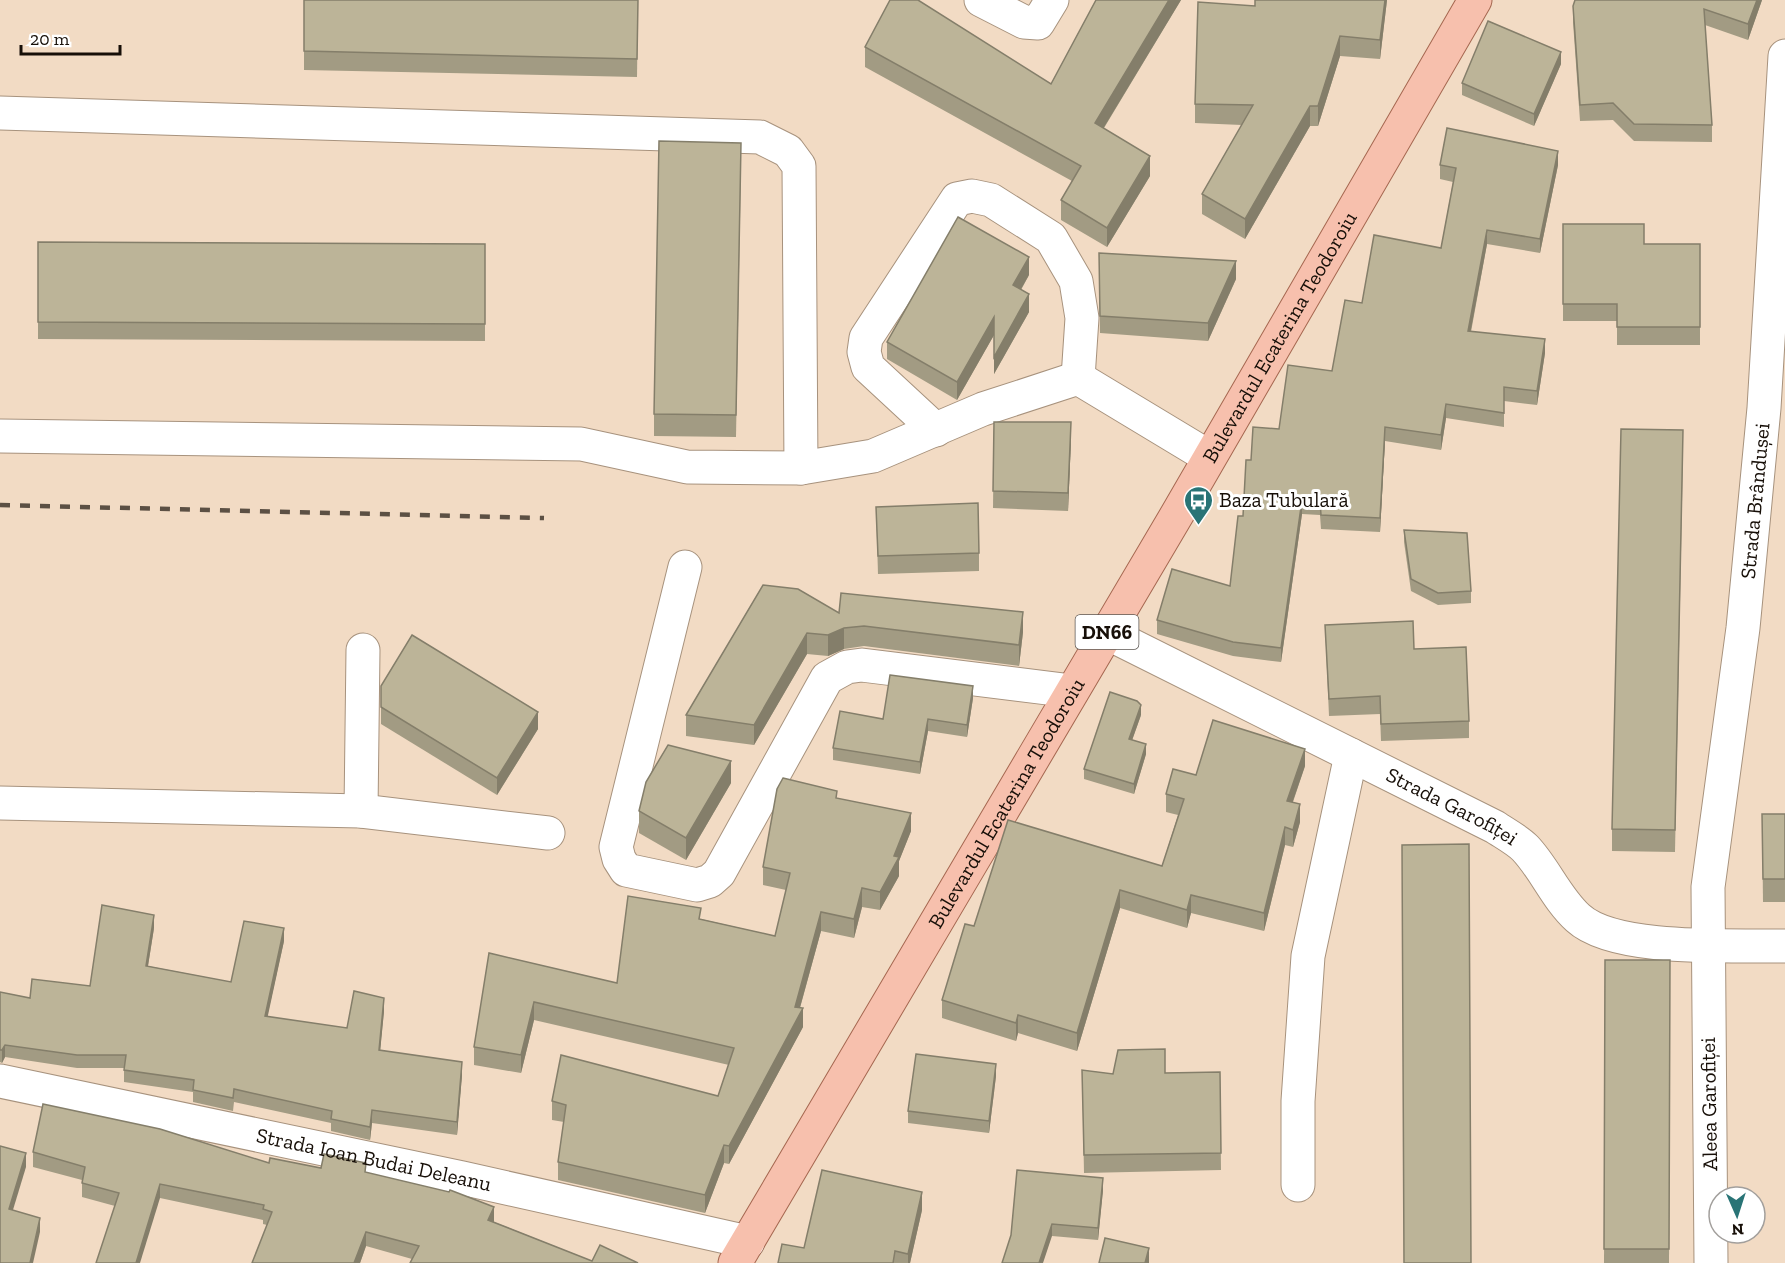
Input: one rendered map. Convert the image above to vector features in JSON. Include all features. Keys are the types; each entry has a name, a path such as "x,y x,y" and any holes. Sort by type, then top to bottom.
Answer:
{"main road":[{"name":"Bulevardul Ecaterina Teodoroiu","path":"741,1252 1107,633 1475,0"}],"street":[{"path":"981,0 1024,22 1038,23 1053,0"},
{"name":"Strada Brândușei","path":"1706,945 1708,887 1743,628 1764,408 1785,56"},
{"path":"0,113 760,137 788,151 799,166 801,468"},
{"path":"936,430 868,367 864,352 866,338 957,200 972,196 991,201 1051,238 1076,281 1082,318 1078,378"},
{"path":"0,436 581,444 687,467 801,468 873,456 984,409 1078,378 1209,457"},
{"path":"685,567 616,847 619,859 626,870 697,885 710,881 719,873 827,678 847,667 862,665 1072,691"},
{"name":"Strada Garofiței","path":"1107,633 1495,827 1524,847 1561,900 1579,919 1599,932 1638,941 1785,946"},
{"path":"361,811 363,650"},
{"path":"1298,1185 1298,1092 1308,956 1351,755"},
{"path":"0,803 361,811 548,833"},
{"name":"Aleea Garofiței","path":"1706,945 1711,1263"},
{"name":"Strada Ioan Budai Deleanu","path":"0,1081 451,1175 741,1252"}],"building":[{"path":"304,0 638,0 637,59 304,51"},
{"path":"890,0 918,0 1051,84 1096,0 1169,0 1095,123 1150,156 1107,228 1061,200 1081,166 865,47"},
{"path":"1255,0 1385,0 1380,40 1340,36 1318,106 1310,106 1245,219 1202,194 1253,105 1195,104 1198,2 1255,6"},
{"path":"1575,0 1757,0 1748,24 1704,9 1712,125 1634,124 1613,103 1580,105 1573,6"},
{"path":"1488,21 1561,52 1534,114 1462,83"},
{"path":"1447,128 1558,151 1540,239 1487,230 1468,331 1545,339 1537,391 1504,387 1504,413 1446,404 1441,435 1385,427 1380,518 1321,515 1320,501 1302,500 1281,648 1233,642 1157,620 1172,569 1230,586 1238,516 1243,516 1246,460 1251,460 1253,427 1279,429 1288,365 1332,371 1345,300 1362,303 1374,235 1441,248 1456,168 1440,165"},
{"path":"659,141 741,143 736,415 654,414"},
{"path":"958,217 1029,257 1013,285 1029,294 994,357 994,317 957,382 887,342"},
{"path":"1563,224 1644,224 1644,244 1700,244 1700,327 1617,327 1617,304 1563,304"},
{"path":"38,242 485,244 485,324 38,322"},
{"path":"1099,253 1236,261 1208,323 1100,316"},
{"path":"994,422 1071,422 1068,493 993,491"},
{"path":"1621,429 1683,430 1675,830 1612,829"},
{"path":"978,503 979,553 878,556 876,507"},
{"path":"1404,530 1467,533 1471,591 1438,593 1411,579"},
{"path":"763,585 798,589 839,613 841,593 1023,612 1019,645 864,626 844,628 828,635 807,633 754,725 686,715"},
{"path":"1413,621 1414,649 1466,647 1469,721 1381,724 1380,696 1329,699 1325,625"},
{"path":"412,635 538,712 497,778 381,707 381,686"},
{"path":"890,675 973,686 967,725 928,719 920,762 833,748 840,711 883,719"},
{"path":"1110,692 1137,701 1141,705 1129,739 1146,744 1134,784 1084,769"},
{"path":"1213,720 1305,749 1287,801 1300,804 1293,830 1285,827 1264,913 1191,895 1187,910 1120,890 1077,1033 1018,1015 1016,1023 942,1000 965,924 974,926 1008,820 1162,866 1184,799 1166,794 1173,769 1196,775"},
{"path":"668,745 731,761 686,838 639,811 646,782"},
{"path":"783,778 837,791 836,798 911,813 894,856 899,857 880,892 862,888 854,919 821,912 795,1007 803,1008 729,1146 724,1145 705,1195 558,1162 566,1105 552,1101 561,1055 718,1096 734,1048 534,1002 521,1055 474,1047 489,953 617,983 628,896 701,908 699,919 775,936 790,873 763,867 777,789"},
{"path":"1762,814 1785,814 1785,879 1763,879"},
{"path":"1469,844 1471,1263 1404,1263 1402,845"},
{"path":"102,905 154,915 146,966 231,982 244,921 284,928 265,1016 347,1028 354,991 384,998 379,1050 462,1062 457,1122 372,1110 370,1127 331,1119 332,1111 234,1089 233,1098 193,1090 194,1080 124,1070 126,1055 77,1055 5,1045 0,1050 0,992 30,998 32,979 90,986"},
{"path":"1605,960 1670,960 1669,1249 1604,1249"},
{"path":"1165,1049 1165,1073 1220,1072 1221,1153 1084,1155 1082,1070 1113,1074 1118,1050"},
{"path":"916,1054 996,1064 989,1121 908,1111"},
{"path":"43,1104 160,1129 269,1163 270,1158 321,1168 324,1154 366,1163 365,1172 449,1192 450,1190 494,1207 488,1220 592,1261 600,1245 638,1263 410,1263 419,1246 366,1232 354,1263 252,1263 272,1212 263,1209 264,1205 160,1184 136,1263 96,1263 119,1193 82,1183 85,1167 33,1152"},
{"path":"0,1146 26,1153 9,1209 40,1218 30,1263 0,1263"},
{"path":"822,1170 922,1192 908,1254 895,1251 893,1263 778,1263 782,1244 804,1248"},
{"path":"1017,1170 1103,1178 1098,1228 1052,1224 1039,1263 1002,1263 1011,1235"},
{"path":"1105,1238 1149,1248 1145,1263 1099,1263"}],"railway":[{"path":"0,505 544,518"}],"place":[{"name":"Baza Tubulară","path":"1198,526"}]}
